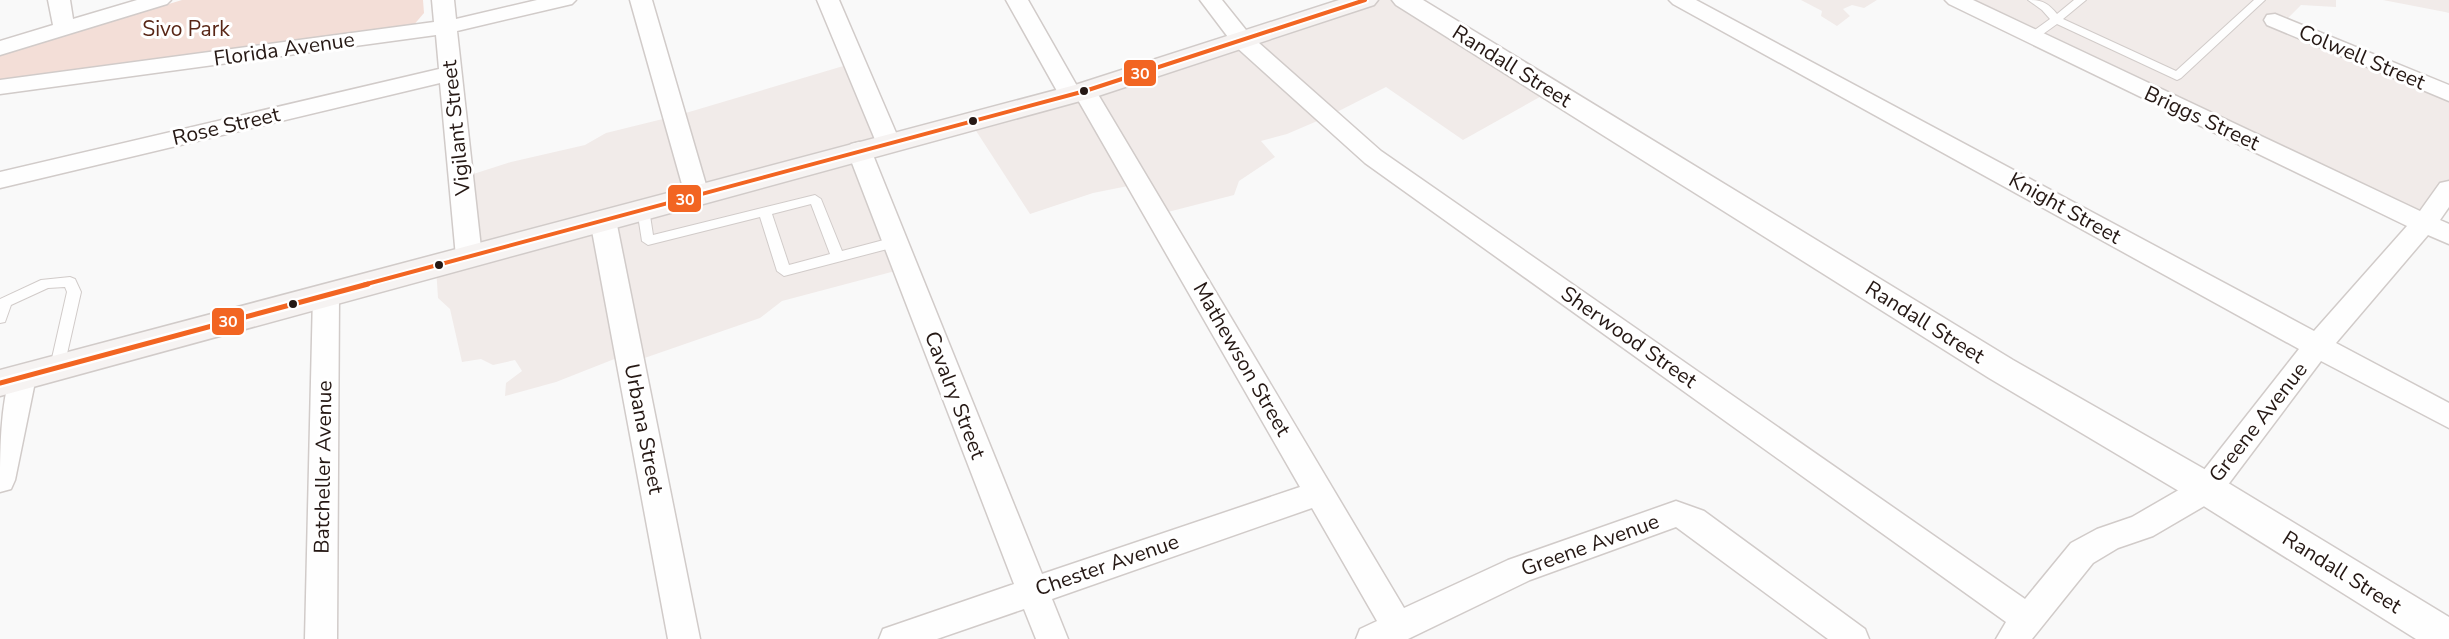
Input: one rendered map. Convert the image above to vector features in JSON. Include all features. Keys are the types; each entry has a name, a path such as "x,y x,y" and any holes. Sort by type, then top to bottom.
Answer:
{"main road":[{"path":"11,380 888,142 1077,93 1365,0"}],"street":[{"path":"59,0 64,29"},
{"path":"0,48 160,0"},
{"name":"Vigilant Street","path":"443,0 469,257"},
{"name":"Florida Avenue","path":"0,87 445,27 566,0"},
{"path":"641,0 697,195"},
{"path":"828,0 888,142"},
{"name":"Mathewson Street","path":"1017,0 1077,93 1319,493 1385,634"},
{"name":"Sherwood Street","path":"1211,0 1242,40 1373,157 2020,629"},
{"name":"Randall Street","path":"1405,0 2001,369 2207,489 2449,638"},
{"name":"Knight Street","path":"1680,0 2449,417"},
{"name":"Briggs Street","path":"1956,0 2437,229"},
{"name":"Colwell Street","path":"2262,15 2449,94"},
{"name":"Rose Street","path":"0,180 452,74"},
{"name":"Cavalry Street","path":"859,150 1052,639"},
{"name":"Greene Avenue","path":"2020,629 2082,553 2108,538 2142,527 2207,489 2317,346 2437,229 2449,189"},
{"name":"Urbana Street","path":"603,220 684,639"},
{"name":"Batcheller Avenue","path":"321,639 326,295"},
{"path":"0,480 11,380"},
{"name":"Chester Avenue","path":"895,639 1319,493"},
{"name":"Greene Avenue","path":"1385,634 1520,570 1676,514 1693,520 1853,639"}],"lane":[{"path":"2033,0 2046,8 2056,20 2177,76 2262,15 2260,0"},
{"path":"2032,37 2082,0"},
{"path":"643,209 648,241 815,199 838,257"},
{"path":"765,213 784,271 895,242"},
{"path":"0,318 5,302 46,284 70,282 74,292 57,367"}],"shaded area":[{"path":"1364,0 1401,0 1547,93 1463,140 1386,87 1329,116 1287,134 1261,141 1275,157 1239,181 1234,195 1164,213 1143,183 1093,193 1030,214 969,120"},
{"path":"1801,0 1877,0 1864,8 1852,5 1843,9 1850,16 1837,26 1821,16 1822,11"},
{"path":"1955,0 2336,0 2336,7 2301,5 2283,23 2449,95 2449,188 2426,221"},
{"path":"2383,0 2449,0 2449,13 2445,12"},
{"path":"850,64 886,140 861,150 899,270 782,301 760,318 633,362 622,356 556,382 505,396 506,383 522,371 515,360 493,365 481,359 462,362 450,309 438,298 436,267 465,254 464,177 511,162 585,145 606,133 679,115"}],"green space":[{"name":"Sivo Park","path":"182,0 423,0 424,13 412,27 0,82 0,55"}],"transit line":[{"name":"30","path":"0,383 1085,91 1365,0"}]}
